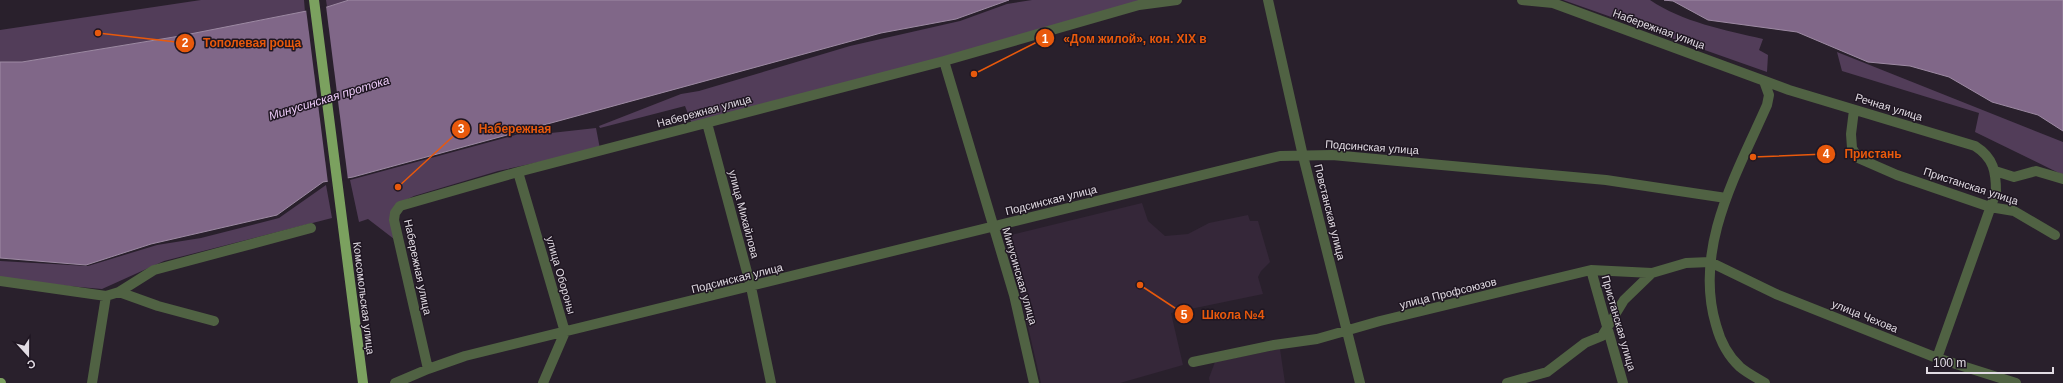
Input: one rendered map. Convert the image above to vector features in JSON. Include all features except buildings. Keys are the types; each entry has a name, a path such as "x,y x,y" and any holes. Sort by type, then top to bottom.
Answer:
{"main road":[{"name":"Комсомольская улица","path":"314,0 363,383"}],"street":[{"name":"Набережная улица","path":"428,369 394,220 395,213 400,206 518,172 944,61 1139,5 1177,0"},
{"name":"Повстанская улица","path":"1268,0 1303,156 1360,383"},
{"name":"Набережная улица","path":"1522,0 1554,1 1764,81"},
{"name":"Минусинская улица","path":"944,61 1014,295 1034,383"},
{"name":"Речная улица","path":"1764,81 1854,110 1975,146 1985,152 1996,171"},
{"path":"1764,81 1769,95 1767,105 1726,198 1710,262 1710,302 1720,341 1740,366 1766,383"},
{"name":"Пристанская улица","path":"1854,110 1850,134 1852,148 1858,158 1897,174 1990,207 2014,211 2055,235"},
{"name":"улица Михайлова","path":"707,123 751,287 771,383"},
{"name":"Подсинская улица","path":"395,383 465,356 1280,156 1332,155 1606,180 1726,198"},
{"path":"1937,358 1996,192 1996,171 2014,177 2036,170 2063,179"},
{"name":"улица Обороны","path":"518,172 565,332 543,383"},
{"path":"0,281 106,296 119,292 154,270 312,228"},
{"name":"улица Профсоюзов","path":"1193,362 1348,331 1380,321 1591,270 1652,272 1686,263 1710,262"},
{"name":"улица Чехова","path":"1710,262 1776,294 1937,358 2016,383"},
{"name":"Пристанская улица","path":"1591,270 1609,327 1623,383"},
{"path":"1507,383 1547,372 1585,343 1602,336 1609,327 1624,300 1652,272"},
{"path":"119,292 158,306 214,321"},
{"path":"92,383 106,296"}],"shaded area":[{"path":"201,0 304,0 305,12 180,36 22,62 0,62 0,30"},
{"path":"326,0 349,0 327,7"},
{"path":"1032,0 1151,0 943,58 692,124 685,106 600,128 599,126 681,94 699,91 850,46 960,21 1007,4"},
{"path":"1563,0 1650,0 1662,8 1690,20 1719,29 1763,39 1759,50 1768,55 1767,72"},
{"path":"1837,52 2063,142 2063,175 1975,132 1979,113 1842,71"},
{"path":"596,128 600,149 498,171 414,196 397,204 394,239 368,219 359,222 350,180 534,130 542,134"},
{"path":"326,185 332,218 164,261 102,289 0,280 0,261 88,266 157,245 201,238 279,218"},
{"path":"1142,203 1148,221 1165,236 1188,234 1209,223 1248,215 1250,221 1258,221 1270,262 1261,271 1258,277 1263,294 1171,313 1183,365 1120,383 1041,383 1007,236"},
{"path":"1280,349 1285,383 1210,383 1209,378 1215,362"}],"water":[{"name":"Минусинская протока","path":"349,0 1009,0 956,19 881,33 353,177 323,182 277,215 151,244 86,265 0,258 0,62 22,62 180,36 327,7"},
{"path":"1664,0 2063,0 2063,131 2038,115 1992,102 1949,77 1910,66 1868,62 1797,32 1708,20 1673,1"}],"pier":[{"path":"326,6 348,180 328,183 306,9"}],"place":[{"name":"Тополевая роща","path":"98,33"},
{"name":"«Дом жилой», кон. ХIХ в","path":"974,74"},
{"name":"Пристань","path":"1753,157"},
{"name":"Набережная","path":"398,187"},
{"name":"Школа №4","path":"1140,285"}]}
